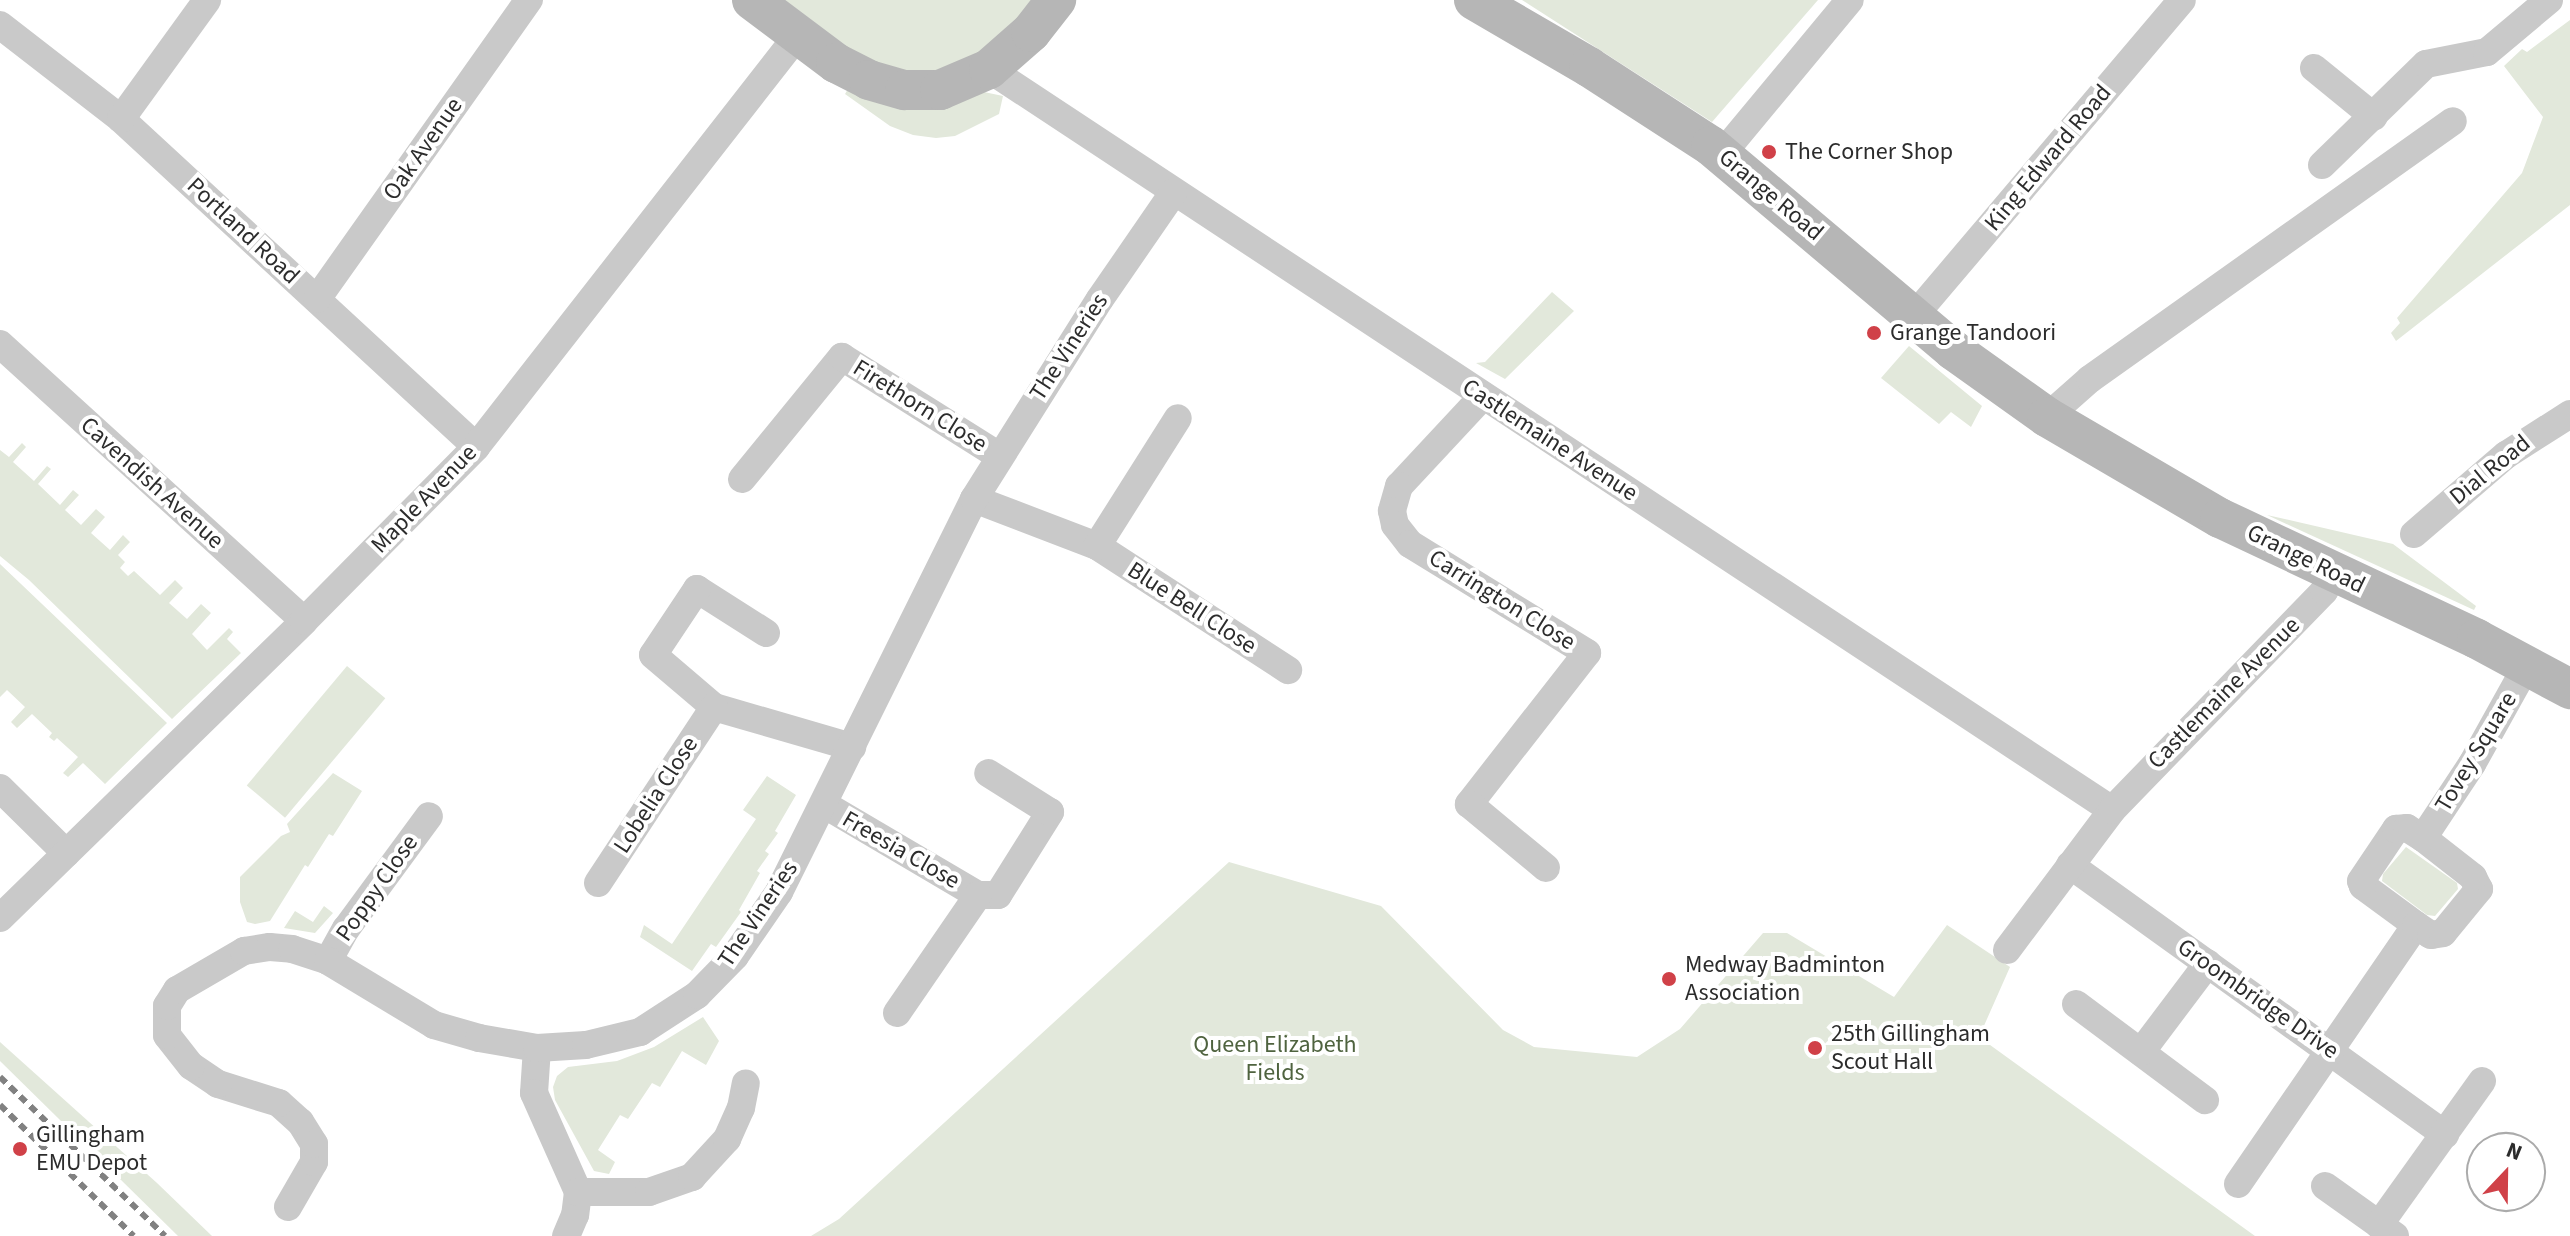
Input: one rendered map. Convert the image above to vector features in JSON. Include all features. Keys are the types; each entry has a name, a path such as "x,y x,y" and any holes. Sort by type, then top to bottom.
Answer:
{"street":[{"path":"121,119 207,0"},
{"name":"Oak Avenue","path":"317,299 529,0"},
{"path":"752,0 836,63 869,80 905,90 940,90 989,69 1031,32 1056,0"},
{"name":"Grange Road","path":"1474,0 1589,67 1722,154 1953,350 2047,417 2220,518 2527,665 2570,689"},
{"path":"1722,154 1850,0"},
{"name":"King Edward Road","path":"1914,316 2182,0"},
{"path":"2322,165 2426,64 2487,52 2549,0"},
{"name":"Portland Road","path":"0,25 121,119 476,447"},
{"name":"Maple Avenue","path":"0,918 304,621 476,447 798,35"},
{"path":"2314,68 2374,117"},
{"name":"Castlemaine Avenue","path":"989,69 2112,810"},
{"path":"2047,417 2090,379 2453,121"},
{"name":"The Vineries","path":"288,1207 314,1162 314,1144 309,1134 279,1103 218,1084 191,1066 167,1035 165,1017 177,990 244,951 270,947 292,949 328,961 434,1025 479,1038 537,1048 586,1045 640,1032 697,995 735,956 779,892 825,805 974,499 999,456 1173,193"},
{"name":"Cavendish Avenue","path":"0,344 304,621"},
{"name":"Firethorn Close","path":"742,479 842,357 999,456"},
{"name":"Carrington Close","path":"1483,396 1399,486 1392,511 1395,525 1410,544 1587,653 1469,804 1546,868"},
{"name":"Dial Road","path":"2414,534 2518,445 2570,414"},
{"path":"1097,546 1178,418"},
{"name":"Blue Bell Close","path":"974,499 1097,546 1288,670"},
{"name":"Castlemaine Avenue","path":"2007,950 2112,810 2324,591 2334,575"},
{"path":"766,633 697,589 653,655 714,707 852,747"},
{"name":"Tovey Square","path":"2423,838 2472,764 2527,665"},
{"name":"Lobelia Close","path":"598,883 714,707"},
{"name":"Freesia Close","path":"825,805 978,895 998,895 1050,812 988,773"},
{"path":"0,788 66,853"},
{"name":"Poppy Close","path":"328,961 346,929 429,816"},
{"name":"Tovey Square","path":"2407,828 2423,838 2473,877 2479,887 2443,933 2431,935 2361,881 2396,829 2407,828"},
{"name":"Groombridge Drive","path":"2070,865 2445,1134"},
{"name":"Freesia Close","path":"897,1013 978,895"},
{"path":"2238,1184 2416,925"},
{"path":"2141,1052 2208,963"},
{"path":"2076,1004 2205,1100"},
{"path":"537,1048 534,1093 555,1147 578,1192 575,1215 566,1236"},
{"path":"2325,1186 2387,1230 2398,1197 2482,1081"},
{"path":"578,1192 649,1192 692,1177 727,1139 741,1108 746,1083"}],"green space":[{"path":"774,0 1033,0 1022,21 976,57 945,72 910,76 850,56"},
{"path":"1522,0 1818,0 1712,122"},
{"path":"2570,20 2570,205 2396,341 2391,333 2400,323 2397,318 2522,173 2543,117 2504,66 2522,49 2527,52"},
{"path":"848,89 984,92 1003,96 999,114 955,136 936,138 913,135 890,126 845,94"},
{"path":"1552,292 1574,311 1505,379 1476,363 1485,362"},
{"path":"1909,346 1982,406 1971,427 1951,412 1939,424 1881,378"},
{"path":"22,443 26,447 13,462 34,481 47,466 51,469 38,484 60,505 73,490 79,495 65,510 81,525 96,509 105,517 91,533 110,550 123,535 130,542 118,555 125,562 120,568 128,576 134,571 160,595 175,580 183,588 169,603 187,619 201,604 211,613 192,634 207,650 229,628 233,632 227,639 241,653 172,719 29,580 0,556 0,450 9,457"},
{"path":"2267,515 2393,544 2476,606 2474,610"},
{"path":"0,564 167,723 105,784 83,763 68,777 63,773 78,757 57,738 54,741 49,737 52,733 32,714 17,728 11,722 25,707 7,690 0,697"},
{"path":"347,666 385,698 285,818 247,786"},
{"path":"333,773 362,791 333,836 329,834 308,867 305,865 270,921 247,922 240,902 240,877 281,836 290,832 287,824"},
{"path":"767,776 796,795 775,831 778,833 765,851 769,854 757,871 760,873 739,910 741,912 716,947 711,944 692,971 640,937 644,925 672,944 756,819 743,810"},
{"path":"2406,847 2457,883 2458,889 2435,916 2427,915 2382,881 2383,874"},
{"name":"Queen Elizabeth Fields","path":"1229,862 1381,906 1503,1030 1534,1047 1637,1057 1680,1029 1763,933 1787,933 1894,997 1947,925 2010,967 1979,1037 2255,1236 811,1236 839,1219"},
{"path":"324,906 333,913 315,933 284,928 295,911 313,922"},
{"path":"703,1017 719,1041 706,1065 682,1051 660,1087 652,1083 628,1119 620,1115 598,1150 615,1162 609,1174 594,1171 555,1100 553,1087 557,1076 568,1067 617,1061 654,1047"},
{"path":"0,1042 212,1236 178,1236 0,1061"}],"railway":[{"path":"0,1077 165,1236"},
{"path":"0,1105 134,1236"}],"place":[{"name":"The Corner Shop","path":"1769,152"},
{"name":"Grange Tandoori","path":"1874,333"},
{"name":"Medway Badminton Association","path":"1669,979"},
{"name":"25th Gillingham Scout Hall","path":"1815,1048"},
{"name":"Gillingham EMU Depot","path":"20,1149"}]}
